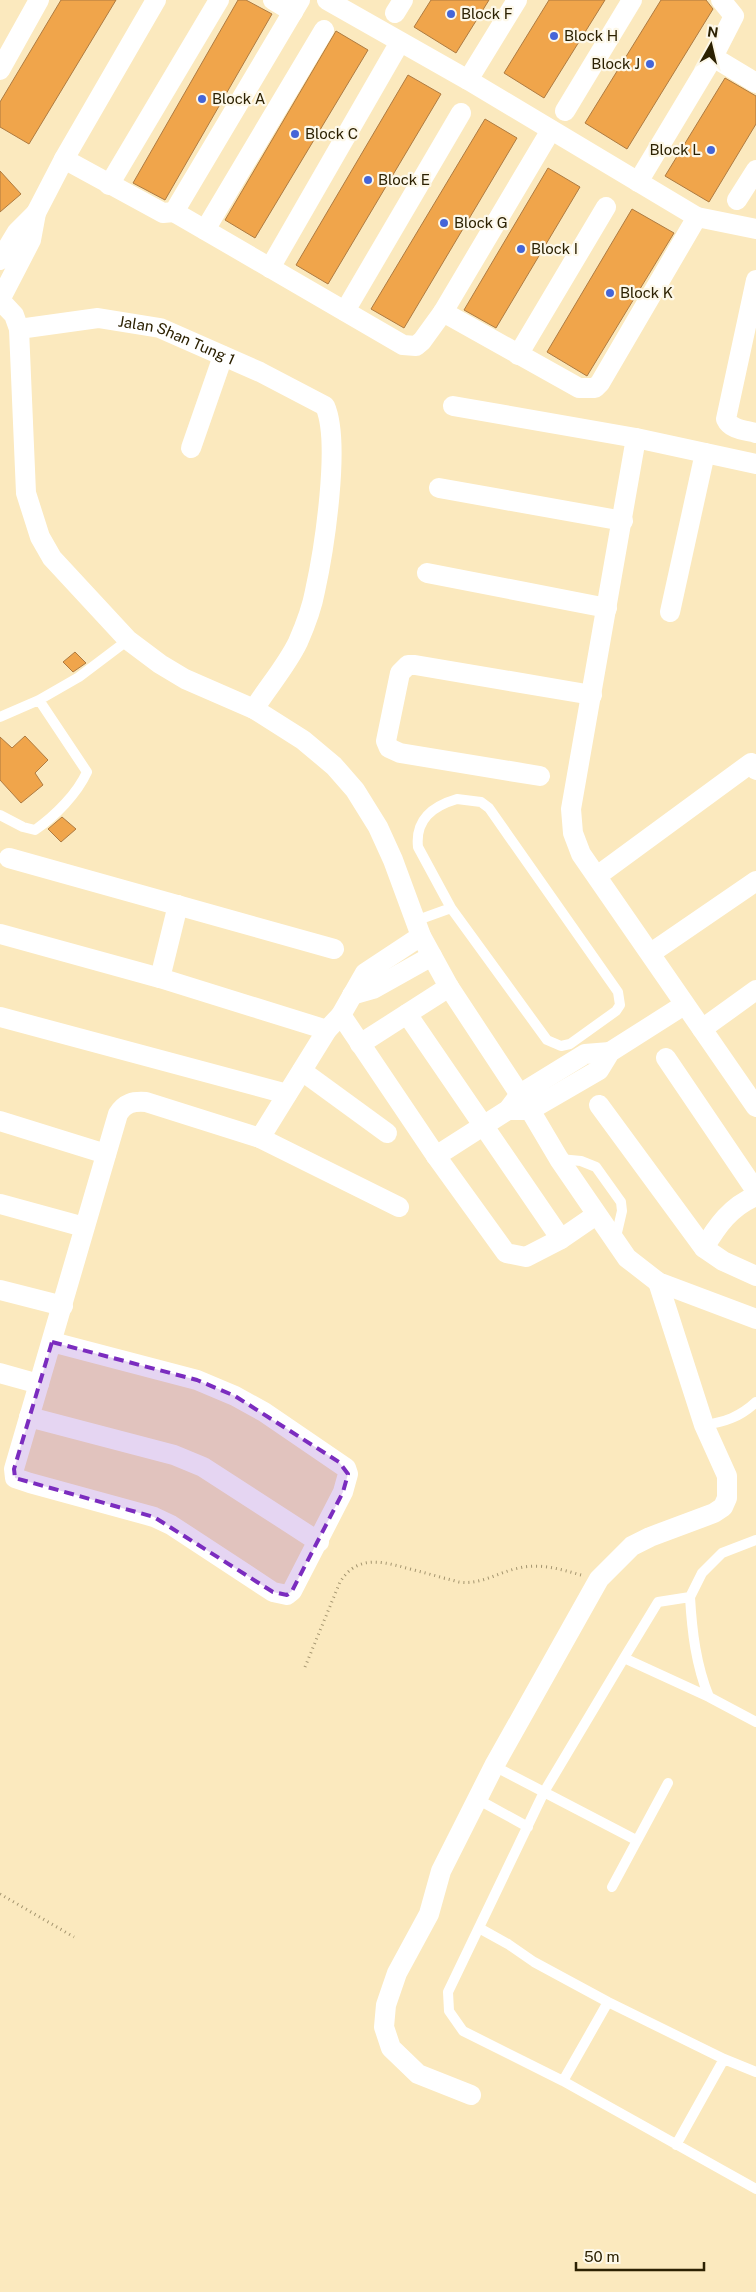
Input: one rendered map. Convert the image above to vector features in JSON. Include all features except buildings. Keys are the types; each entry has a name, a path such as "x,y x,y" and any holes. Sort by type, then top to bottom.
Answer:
{"street":[{"path":"3,57 38,0"},
{"path":"156,0 64,159 36,213 31,240 0,300 14,315 20,329 26,493 40,538 52,558 128,640 160,664 185,679 254,709 304,740 334,766 355,790 382,835 418,929 449,987 520,1105 627,1258 658,1282 756,1319"},
{"path":"174,212 296,6 272,0"},
{"path":"327,0 468,80 697,217 756,229"},
{"path":"468,80 517,0"},
{"path":"565,111 632,0"},
{"path":"638,182 713,56 734,16 721,0"},
{"path":"110,185 216,1"},
{"path":"205,230 324,30"},
{"path":"270,268 400,42"},
{"path":"713,56 756,83"},
{"path":"344,311 461,113"},
{"path":"64,159 163,213 174,212 344,311 403,344 411,346 422,341 443,312 551,130"},
{"path":"738,200 756,170"},
{"path":"518,355 606,207"},
{"path":"0,260 17,232 36,213"},
{"path":"443,312 579,388 595,388 600,383 697,217"},
{"path":"756,280 726,419 729,425 756,433"},
{"name":"Jalan Shan Tung 1","path":"20,329 98,318 160,328 260,372 325,406 329,415 332,441 328,503 315,591 310,611 297,643 254,709"},
{"path":"191,448 223,356"},
{"path":"453,406 636,438 756,464"},
{"path":"636,438 571,809 572,833 581,854 651,953 684,1005 754,1099"},
{"path":"670,612 706,452"},
{"path":"440,488 622,521"},
{"path":"427,573 607,608"},
{"path":"540,776 400,753 389,748 386,741 400,673 408,665 415,665 592,696"},
{"path":"597,876 751,763 756,770"},
{"path":"9,858 334,949"},
{"path":"651,953 756,881"},
{"path":"160,978 178,905"},
{"path":"260,1138 327,1030 341,1014 365,973 418,929"},
{"path":"0,934 160,978 327,1030"},
{"path":"352,995 373,989 432,956"},
{"path":"360,1044 449,987"},
{"path":"702,1029 756,990"},
{"path":"436,1156 520,1105 599,1070 610,1052 684,1005"},
{"path":"341,1014 436,1156 506,1253 526,1258 561,1239 596,1215"},
{"path":"407,1014 561,1239"},
{"path":"0,1018 287,1094"},
{"path":"666,1058 756,1191"},
{"path":"302,1071 387,1133"},
{"path":"52,1342 197,1380 235,1396 264,1412 346,1468 348,1474 347,1484 319,1542 292,1590 286,1594 273,1592 171,1525 154,1517 15,1478 9,1452 29,1417 118,1114 123,1106 137,1101 146,1102 260,1138 399,1207"},
{"path":"599,1105 704,1248 723,1261 756,1276"},
{"path":"0,1121 106,1154"},
{"path":"704,1248 727,1216 746,1200 756,1196"},
{"path":"0,1204 84,1227"},
{"path":"471,2095 418,2074 391,2048 384,2028 386,2005 397,1973 429,1914 440,1871 494,1766 599,1580 632,1546 714,1513 722,1507 727,1498 727,1476 704,1425 658,1282"},
{"path":"0,1290 63,1306"},
{"path":"0,1373 39,1384"},
{"path":"29,1417 174,1455 203,1467 319,1542"}],"lane":[{"path":"0,717 39,700 79,677 128,640"},
{"path":"0,815 23,828 35,830 82,784 87,772 39,700"},
{"path":"457,799 471,799 481,802 488,808 618,992 620,1005 616,1011 570,1044 561,1046 546,1040 452,908 418,847 417,836 420,825 428,813 442,803 457,799"},
{"path":"418,929 452,908"},
{"path":"559,1159 581,1161 596,1167 616,1195 622,1211 615,1241"},
{"path":"704,1425 724,1422 743,1414 756,1402"},
{"path":"709,1697 699,1673 692,1628 690,1597 702,1573 722,1553 756,1540"},
{"path":"690,1597 658,1602 544,1792 448,1992 450,2011 463,2032 564,2081 756,2189"},
{"path":"624,1658 709,1697 756,1722"},
{"path":"494,1766 636,1840"},
{"path":"612,1887 668,1783"},
{"path":"477,1799 528,1827"},
{"path":"479,1928 508,1944 534,1962 608,2002 724,2059 756,2072"},
{"path":"564,2081 608,2002"},
{"path":"676,2145 724,2059"}],"path":[{"path":"305,1667 340,1582 346,1572 361,1564 381,1561 470,1584 518,1568 534,1566 552,1567 599,1580"},
{"path":"0,1894 74,1937"}],"highlighted area":[{"path":"52,1342 197,1380 235,1396 339,1462 348,1474 343,1492 292,1591 287,1595 273,1592 154,1517 15,1478 14,1469"}],"place":[{"name":"Block F","path":"451,14"},
{"name":"Block H","path":"554,36"},
{"name":"Block J","path":"650,64"},
{"name":"Block A","path":"202,99"},
{"name":"Block C","path":"295,134"},
{"name":"Block L","path":"711,150"},
{"name":"Block E","path":"368,180"},
{"name":"Block G","path":"444,223"},
{"name":"Block I","path":"521,249"},
{"name":"Block K","path":"610,293"}]}
